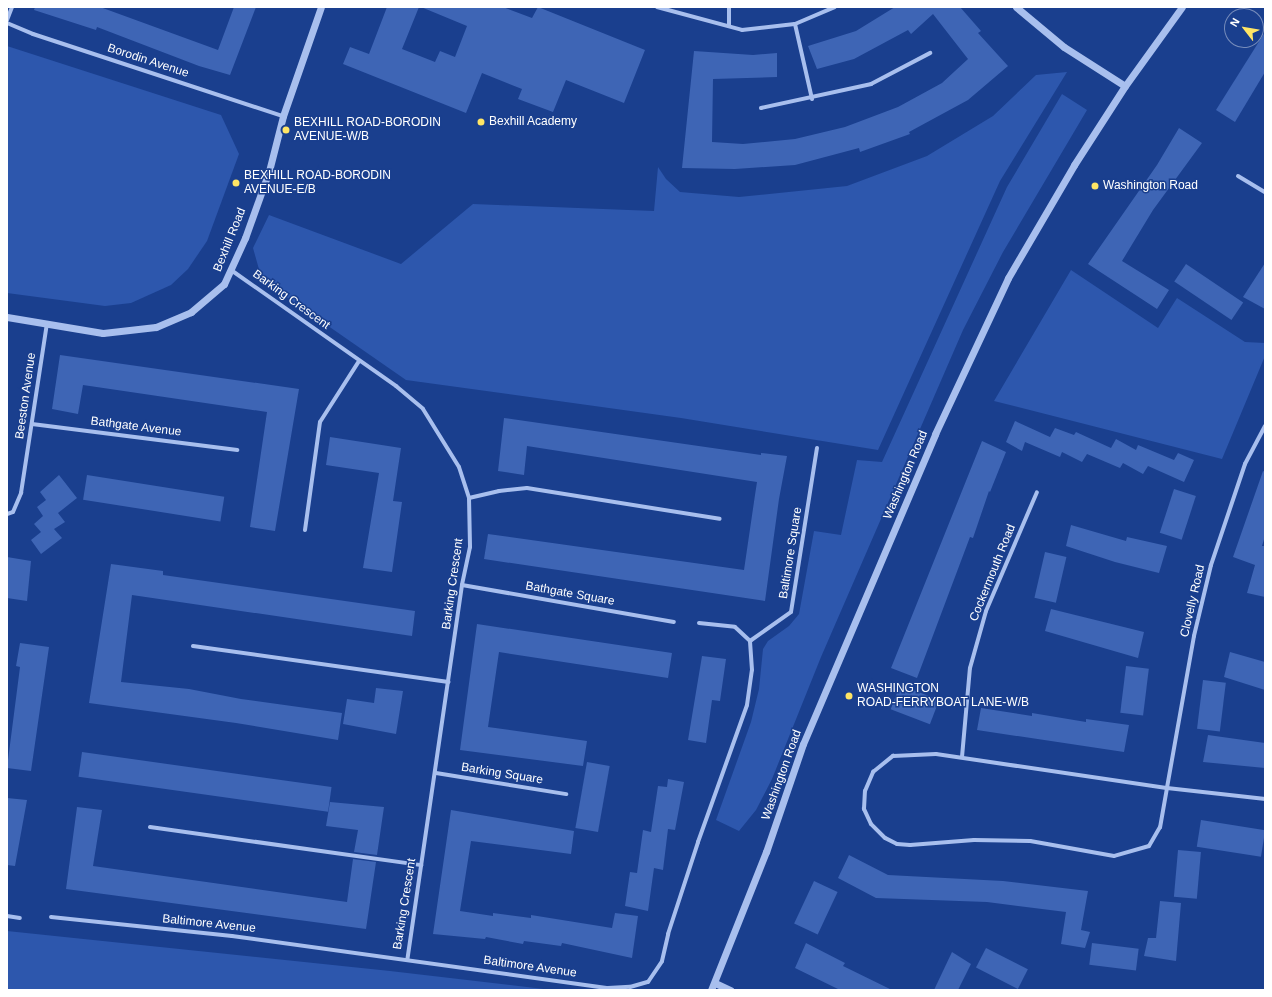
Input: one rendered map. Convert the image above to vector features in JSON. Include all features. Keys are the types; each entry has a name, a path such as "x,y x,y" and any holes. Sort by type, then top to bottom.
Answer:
{"street":[{"path":"7,20 12,7"},
{"name":"Bexhill Road","path":"7,317 103,333 156,327 191,312 224,284 231,270 269,171 283,116 321,7"},
{"path":"657,7 742,30 795,24 835,7"},
{"path":"729,7 729,26"},
{"path":"1016,7 1064,47 1125,86"},
{"name":"Washington Road","path":"713,987 766,852 803,744 935,434 1008,278 1065,178 1125,86 1182,7"},
{"name":"Borodin Avenue","path":"7,23 33,34 283,116"},
{"path":"795,24 812,98"},
{"path":"761,108 871,84 930,53"},
{"path":"1238,176 1265,192"},
{"name":"Barking Crescent","path":"231,270 396,386 423,409 459,466 469,498 470,547 462,584 436,773 407,960"},
{"name":"Beeston Avenue","path":"7,514 13,512 21,493 47,323"},
{"path":"305,530 320,422 359,361"},
{"name":"Bathgate Avenue","path":"32,424 237,450"},
{"name":"Clovelly Road","path":"1167,788 1194,636 1211,565 1245,464 1265,426"},
{"name":"Baltimore Square","path":"750,640 791,612 818,448"},
{"path":"469,498 499,491 527,488 720,519"},
{"name":"Cockermouth Road","path":"962,758 970,668 986,611 1037,492"},
{"name":"Bathgate Square","path":"462,584 674,622"},
{"path":"699,623 735,627 750,640"},
{"name":"Baltimore Avenue","path":"51,917 232,936 608,988 630,987 648,982 662,961 668,934 695,849 747,705 752,670 750,640"},
{"path":"193,646 448,682"},
{"path":"1167,788 1160,827 1149,846 1114,856 1030,841 974,840 910,845 897,844 885,838 871,824 864,809 865,791 873,772 893,756 936,754 1167,788 1265,799"},
{"name":"Barking Square","path":"436,773 566,794"},
{"path":"150,827 421,865"},
{"path":"7,916 20,918"},
{"path":"713,987 730,990"}],"shaded area":[{"path":"7,46 221,115 239,154 207,241 188,269 171,285 131,303 105,306 7,293"},
{"path":"1067,72 1000,181 878,450 681,418 406,380 262,280 253,248 269,215 401,264 473,204 654,211 658,167 666,179 680,192 739,197 847,186 927,156 993,116 1036,75"},
{"path":"1062,94 1087,110 1003,252 963,330 821,657 772,779 756,810 739,831 716,820 751,722 759,689 763,649 768,641 789,626 799,614 814,531 841,535 857,460 882,462 1007,187"},
{"path":"1071,270 1158,328 1177,298 1245,342 1265,343 1265,356 1222,459 994,401"},
{"path":"7,931 390,971 552,990 7,990"}],"building":[{"path":"35,7 100,7 218,50 234,7 256,7 230,75 199,66 97,27 96,30 34,10"},
{"path":"387,7 419,7 402,49 435,62 440,51 455,57 467,26 421,7 503,7 532,18 538,7 645,50 624,103 566,80 553,112 518,99 522,89 482,73 466,113 343,64 350,47 369,54"},
{"path":"895,7 960,7 981,31 978,33 1008,66 968,100 909,132 910,134 860,152 859,148 795,165 735,169 682,168 694,51 753,55 777,53 777,77 713,79 712,142 743,144 795,139 845,127 898,107 942,83 968,59 933,14 911,34 908,30 854,59 817,69 808,46 856,31"},
{"path":"1265,32 1265,72 1235,122 1216,110 1255,48 1264,48"},
{"path":"1179,128 1202,143 1153,210 1122,261 1169,290 1157,309 1088,264 1157,165"},
{"path":"1265,263 1265,309 1243,297"},
{"path":"1186,264 1243,303 1231,320 1174,281"},
{"path":"60,355 299,389 275,531 250,527 267,412 83,385 78,414 52,409"},
{"path":"504,418 761,455 761,453 787,456 779,499 765,601 484,559 488,534 744,570 757,482 527,446 524,475 498,471"},
{"path":"1015,421 1050,437 1055,428 1074,435 1076,432 1111,448 1116,439 1136,450 1138,445 1174,460 1178,453 1194,460 1184,482 1148,466 1143,474 1123,463 1120,468 1087,454 1082,462 1062,452 1060,457 1025,442 1022,451 1006,442"},
{"path":"330,437 401,448 393,501 402,502 392,572 363,568 379,473 326,465"},
{"path":"982,441 1006,452 990,492 989,491 973,538 970,537 917,678 891,668"},
{"path":"1263,471 1265,472 1265,536 1262,546 1265,546 1265,597 1247,593 1255,565 1233,557"},
{"path":"59,475 77,498 58,513 65,522 54,529 62,538 41,554 31,540 41,532 34,524 43,516 37,507 46,500 40,492"},
{"path":"87,475 224,497 220,521 83,500"},
{"path":"1174,489 1196,496 1182,540 1160,533"},
{"path":"1071,525 1126,541 1127,537 1167,546 1159,573 1115,562 1066,546"},
{"path":"1045,552 1066,557 1056,603 1034,598"},
{"path":"7,557 31,561 27,601 7,598"},
{"path":"111,564 163,571 163,575 415,611 412,636 132,595 121,682 189,689 241,699 342,713 338,740 236,723 89,703"},
{"path":"1051,609 1144,632 1138,658 1045,631"},
{"path":"477,624 672,653 668,678 499,652 488,727 587,741 583,766 460,750"},
{"path":"20,643 49,647 31,771 7,768 20,667 16,666"},
{"path":"1230,652 1265,662 1265,690 1224,677"},
{"path":"702,656 726,659 720,701 712,700 706,743 688,740"},
{"path":"1126,666 1149,669 1143,715 1120,713"},
{"path":"1203,680 1226,683 1220,731 1197,729"},
{"path":"900,685 939,700 930,724 891,709"},
{"path":"376,688 403,691 396,734 343,724 347,699 374,703"},
{"path":"981,708 1032,716 1032,713 1086,722 1086,719 1129,725 1124,752 977,730"},
{"path":"1208,735 1265,743 1265,768 1203,762"},
{"path":"82,752 332,787 328,812 79,777"},
{"path":"587,762 610,766 598,832 575,828"},
{"path":"668,779 684,782 675,830 668,829 663,870 654,868 648,911 625,906 630,872 637,873 643,830 651,832 658,786 667,787"},
{"path":"7,798 27,800 15,866 7,865"},
{"path":"330,802 384,807 377,855 354,852 358,830 326,826"},
{"path":"77,807 102,810 93,866 347,902 353,859 376,862 366,929 66,889"},
{"path":"451,810 574,831 571,854 471,841 460,911 493,916 493,913 531,918 531,915 612,928 615,913 638,916 632,958 562,943 561,946 524,941 523,944 486,937 485,939 433,934"},
{"path":"1201,820 1265,830 1261,857 1197,847"},
{"path":"1178,850 1201,852 1197,899 1174,897"},
{"path":"849,855 888,875 1003,881 1088,891 1081,930 1090,932 1085,948 1061,944 1066,912 987,902 876,898 838,878"},
{"path":"814,881 838,892 818,935 794,924"},
{"path":"1160,901 1181,903 1176,961 1144,956 1148,938 1156,938"},
{"path":"806,943 845,963 843,966 892,990 840,990 795,968"},
{"path":"1092,943 1139,949 1136,971 1089,965"},
{"path":"986,948 1028,969 1018,989 976,968"},
{"path":"952,952 971,964 958,990 934,990"}],"place":[{"name":"Bexhill Academy","path":"481,122"},
{"name":"BEXHILL ROAD-BORODIN AVENUE-W/B","path":"286,130"},
{"name":"BEXHILL ROAD-BORODIN AVENUE-E/B","path":"236,183"},
{"name":"Washington Road","path":"1095,186"},
{"name":"WASHINGTON ROAD-FERRYBOAT LANE-W/B","path":"849,696"}]}
